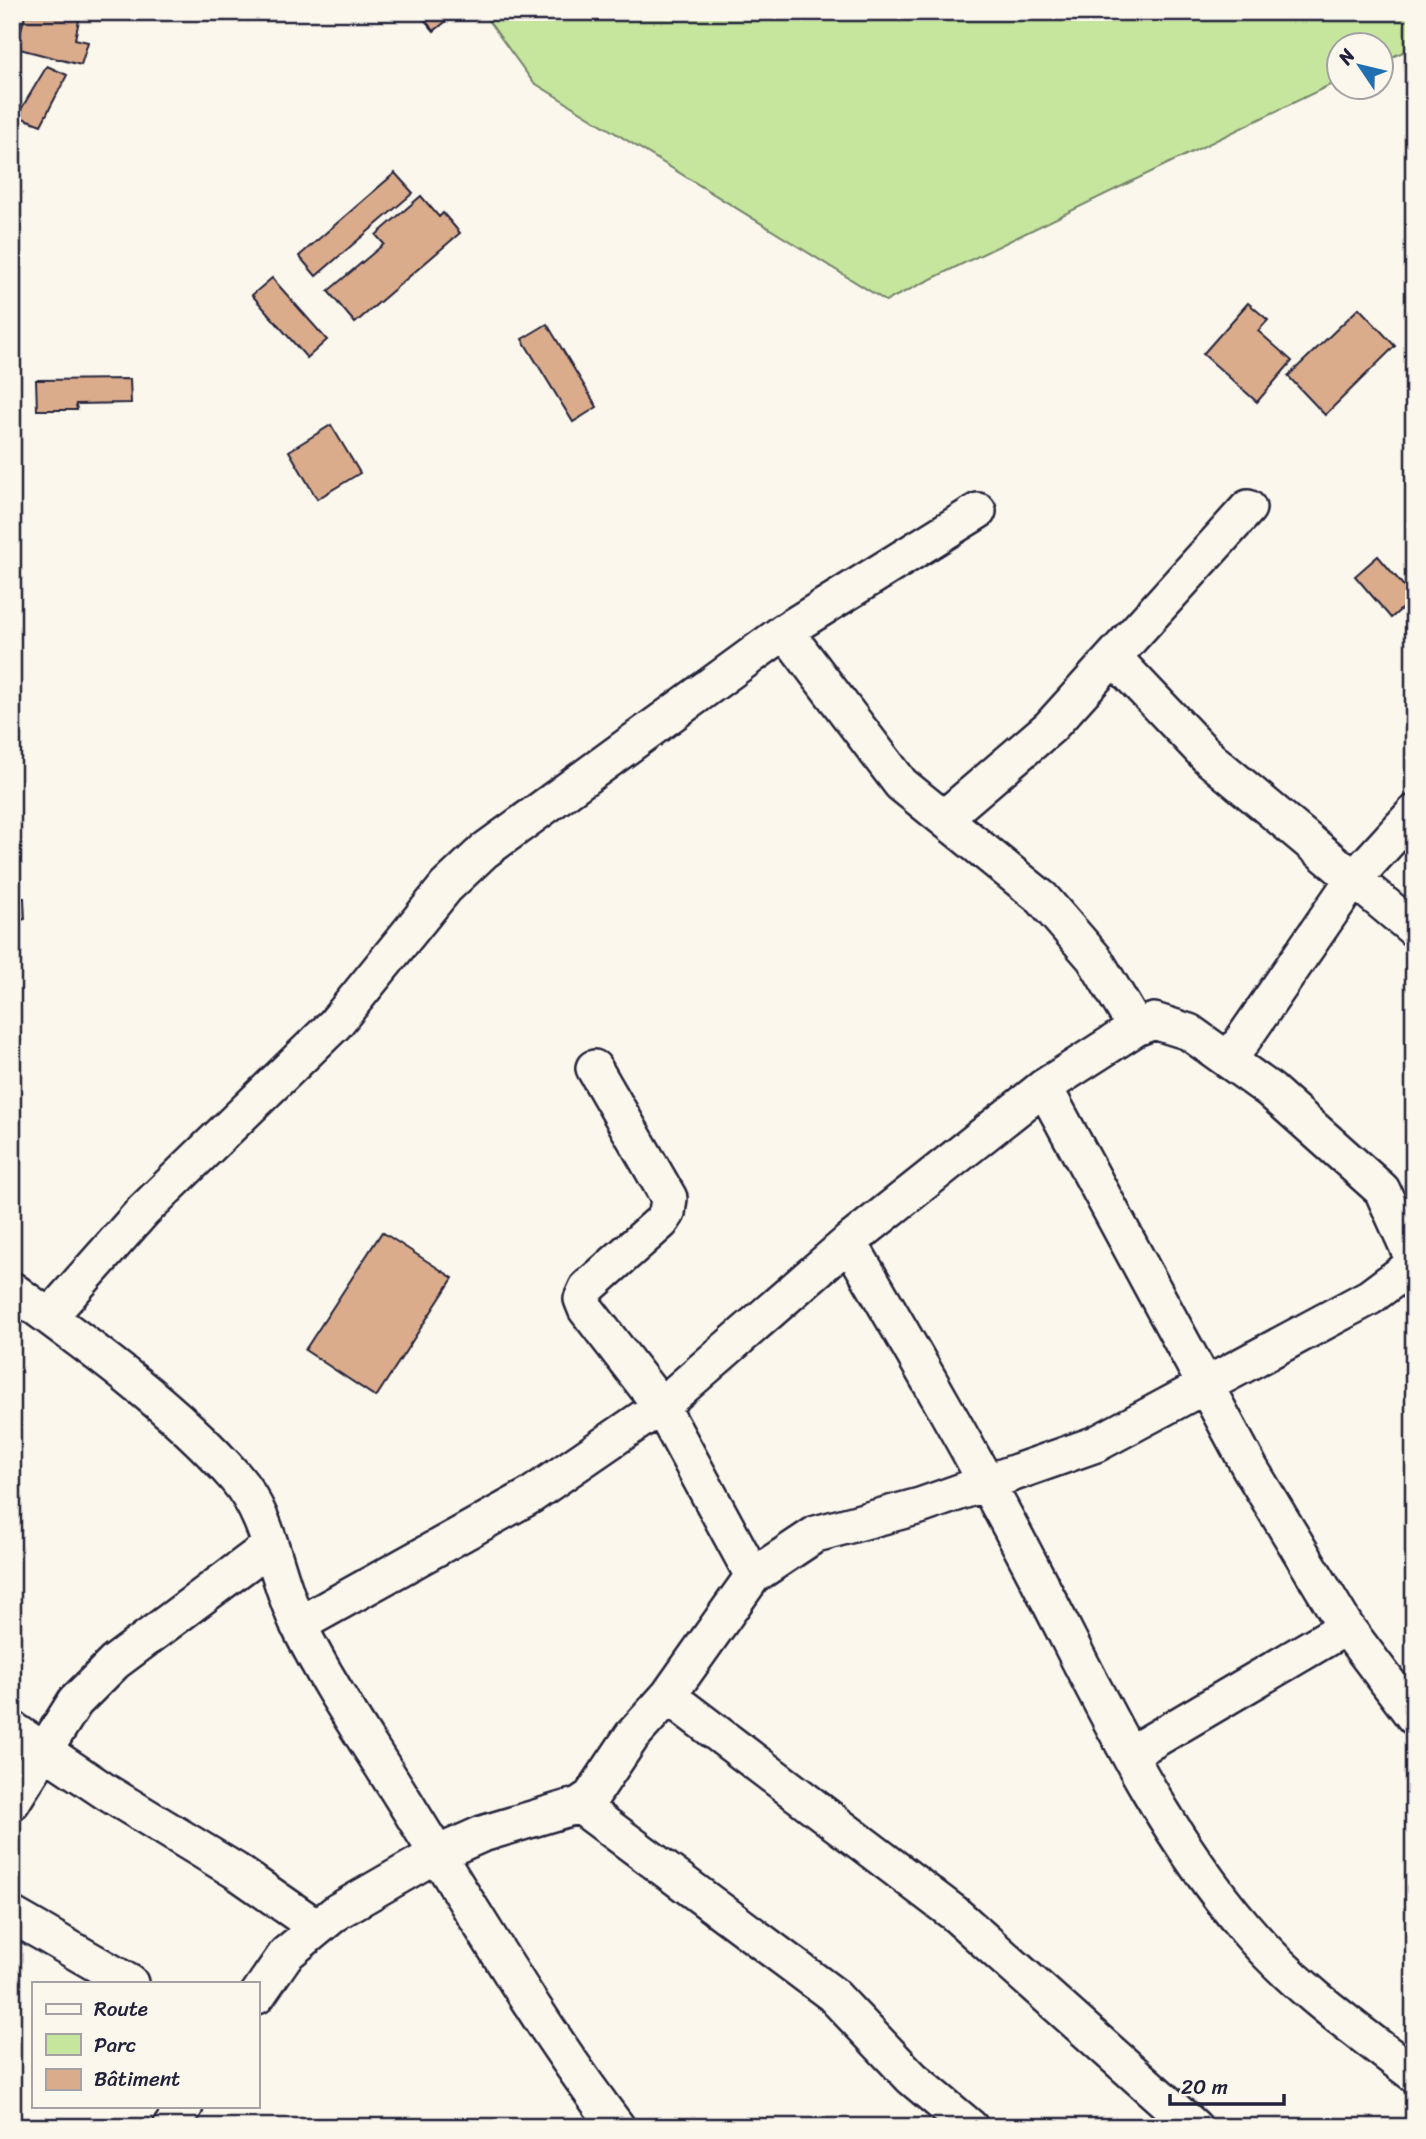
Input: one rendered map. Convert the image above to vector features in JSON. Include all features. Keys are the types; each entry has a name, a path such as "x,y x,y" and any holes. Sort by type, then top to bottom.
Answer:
{"street":[{"path":"943,818 1050,727 1115,659 1248,508"},
{"path":"49,1317 143,1211 335,1024 446,887 474,860 785,631 978,511"},
{"path":"785,631 901,784 1042,898 1094,958 1136,1028"},
{"path":"1115,659 1210,759 1352,881 1414,929"},
{"path":"1229,1060 1352,881 1414,813"},
{"path":"259,1993 286,1954 315,1926 437,1854 482,1834 579,1805 591,1797 632,1736 668,1696 752,1576 816,1534 920,1506 1096,1444 1203,1384 1370,1297 1413,1262 1382,1190 1270,1090 1189,1032 1154,1021 1136,1028 1044,1087 849,1242 661,1406 530,1496 298,1625"},
{"path":"594,1068 669,1199 667,1213 661,1222 587,1288 582,1299 586,1309 661,1406 752,1576"},
{"path":"1044,1087 1203,1384 1346,1627 1414,1717"},
{"path":"849,1242 988,1482 1130,1754 1176,1835 1246,1929 1315,1999 1414,2074"},
{"path":"12,1290 173,1418 236,1478 261,1513 298,1625 437,1854 589,2090 617,2127"},
{"path":"12,1802 43,1748 75,1702 115,1662 270,1546"},
{"path":"1130,1754 1346,1627"},
{"path":"668,1696 954,1913 1194,2127"},
{"path":"12,1729 106,1792 236,1871 315,1926"},
{"path":"579,1805 832,1994 912,2078 970,2127"},
{"path":"12,1915 128,1982"},
{"path":"171,2127 184,2108"}],"green space":[{"path":"482,12 1414,12 1414,47 1394,56 1394,32 1324,32 1324,88 886,301 533,82"}],"building":[{"path":"26,12 60,12 79,20 75,39 88,42 81,65 16,48"},
{"path":"418,12 454,12 455,14 434,31"},
{"path":"47,66 67,75 41,125 17,116"},
{"path":"395,173 413,193 316,276 299,256"},
{"path":"421,196 439,217 443,213 460,233 355,323 328,291 384,244 376,235"},
{"path":"272,278 327,340 307,358 252,295"},
{"path":"1248,303 1268,320 1258,331 1292,361 1257,402 1203,354"},
{"path":"1359,308 1395,346 1325,415 1288,376"},
{"path":"547,324 597,407 573,422 522,339"},
{"path":"130,379 131,403 76,404 77,410 37,410 36,380"},
{"path":"331,425 360,473 317,499 289,451"},
{"path":"1378,556 1414,598 1391,618 1355,576"},
{"path":"12,898 24,898 25,919 12,923"},
{"path":"382,1232 453,1278 376,1397 305,1350"}]}
